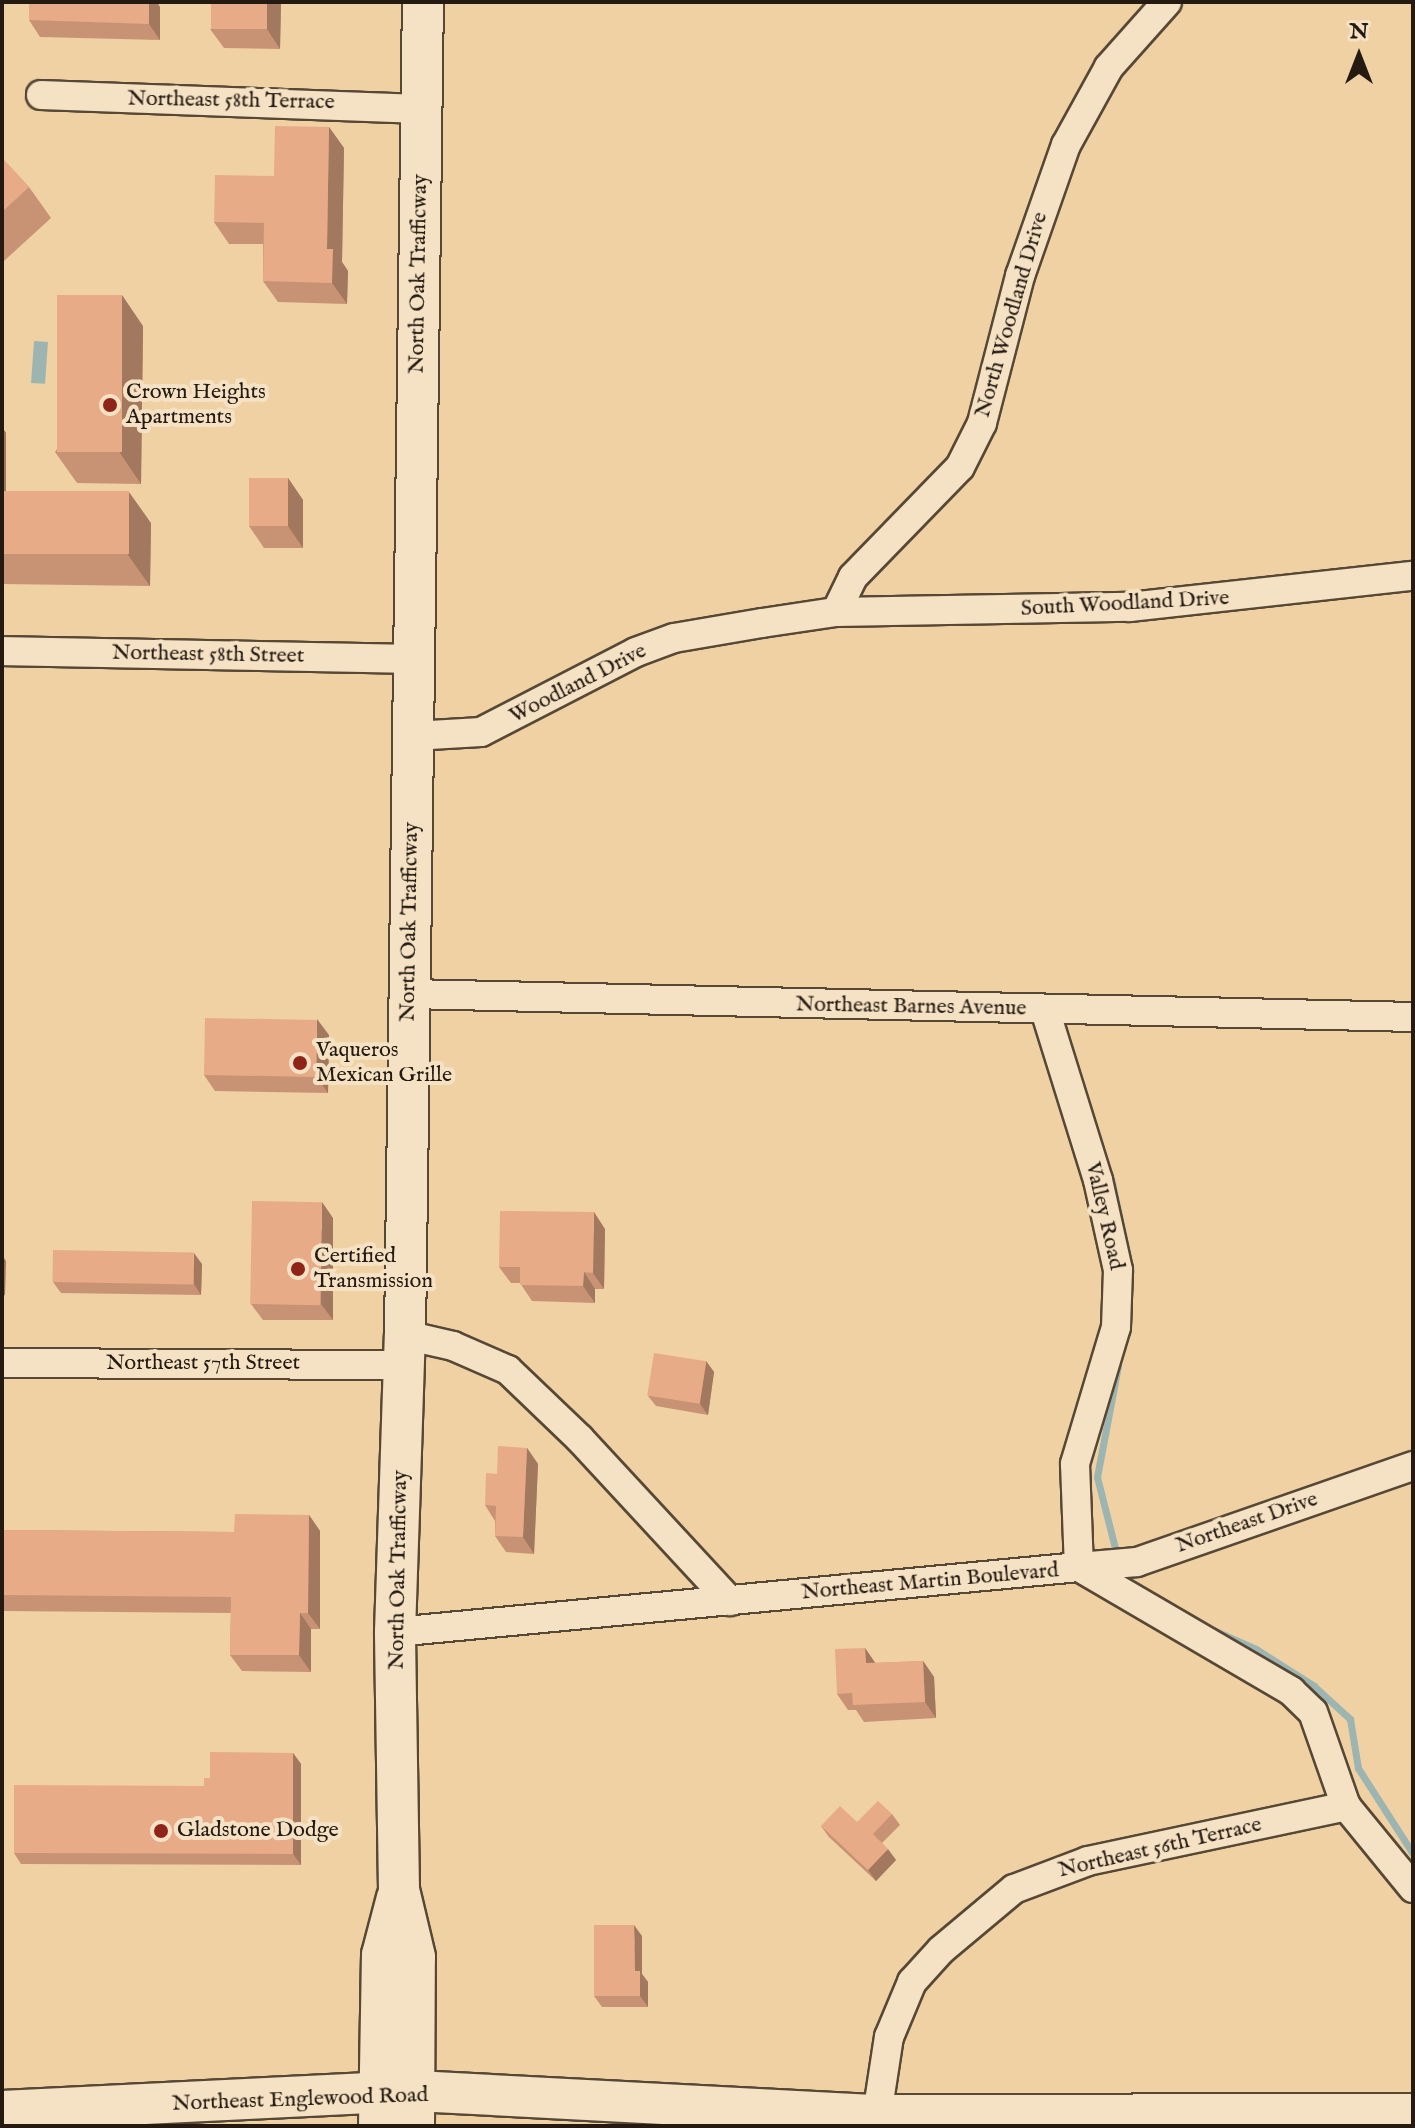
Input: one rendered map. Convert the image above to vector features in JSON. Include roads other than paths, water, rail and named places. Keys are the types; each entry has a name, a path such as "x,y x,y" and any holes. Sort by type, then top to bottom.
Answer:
{"main road":[{"name":"North Oak Trafficway","path":"397,2109 382,1955 399,1890 395,1632 404,1350 423,2"},
{"name":"Northeast Englewood Road","path":"2,2111 397,2109 1319,2121 1413,2114"}],"street":[{"name":"North Woodland Drive","path":"836,612 853,577 960,467 982,423 1020,276 1066,145 1109,67 1167,2"},
{"name":"Northeast 58th Terrace","path":"41,95 421,109"},
{"name":"South Woodland Drive","path":"836,612 1130,607 1413,576"},
{"name":"Woodland Drive","path":"413,736 481,732 636,652 674,638 836,612"},
{"name":"Northeast 58th Street","path":"2,651 415,659"},
{"name":"Northeast Barnes Avenue","path":"409,994 1413,1017"},
{"name":"Valley Road","path":"1045,1010 1098,1180 1118,1270 1116,1327 1075,1464 1079,1567"},
{"path":"404,1350 453,1346 508,1370 580,1439 730,1601"},
{"name":"Northeast 57th Street","path":"2,1363 404,1350"},
{"name":"Northeast Drive","path":"1079,1567 1137,1562 1413,1466"},
{"name":"Northeast Martin Boulevard","path":"395,1632 1079,1567 1291,1691 1313,1712 1346,1806 1413,1888"},
{"name":"Northeast 56th Terrace","path":"877,2115 889,2037 912,1982 941,1950 1014,1889 1088,1861 1346,1806"}],"water":[{"path":"34,341 48,342 45,384 31,383"}],"waterway":[{"path":"1111,1178 1131,1271"},
{"path":"1116,1552 1097,1477 1118,1366"},
{"path":"1213,1630 1256,1649 1314,1686 1350,1719 1358,1768 1413,1854"}],"place":[{"name":"Crown Heights Apartments","path":"110,405"},
{"name":"Vaqueros Mexican Grille","path":"300,1063"},
{"name":"Certified Transmission","path":"298,1269"},
{"name":"Gladstone Dodge","path":"161,1831"}]}
